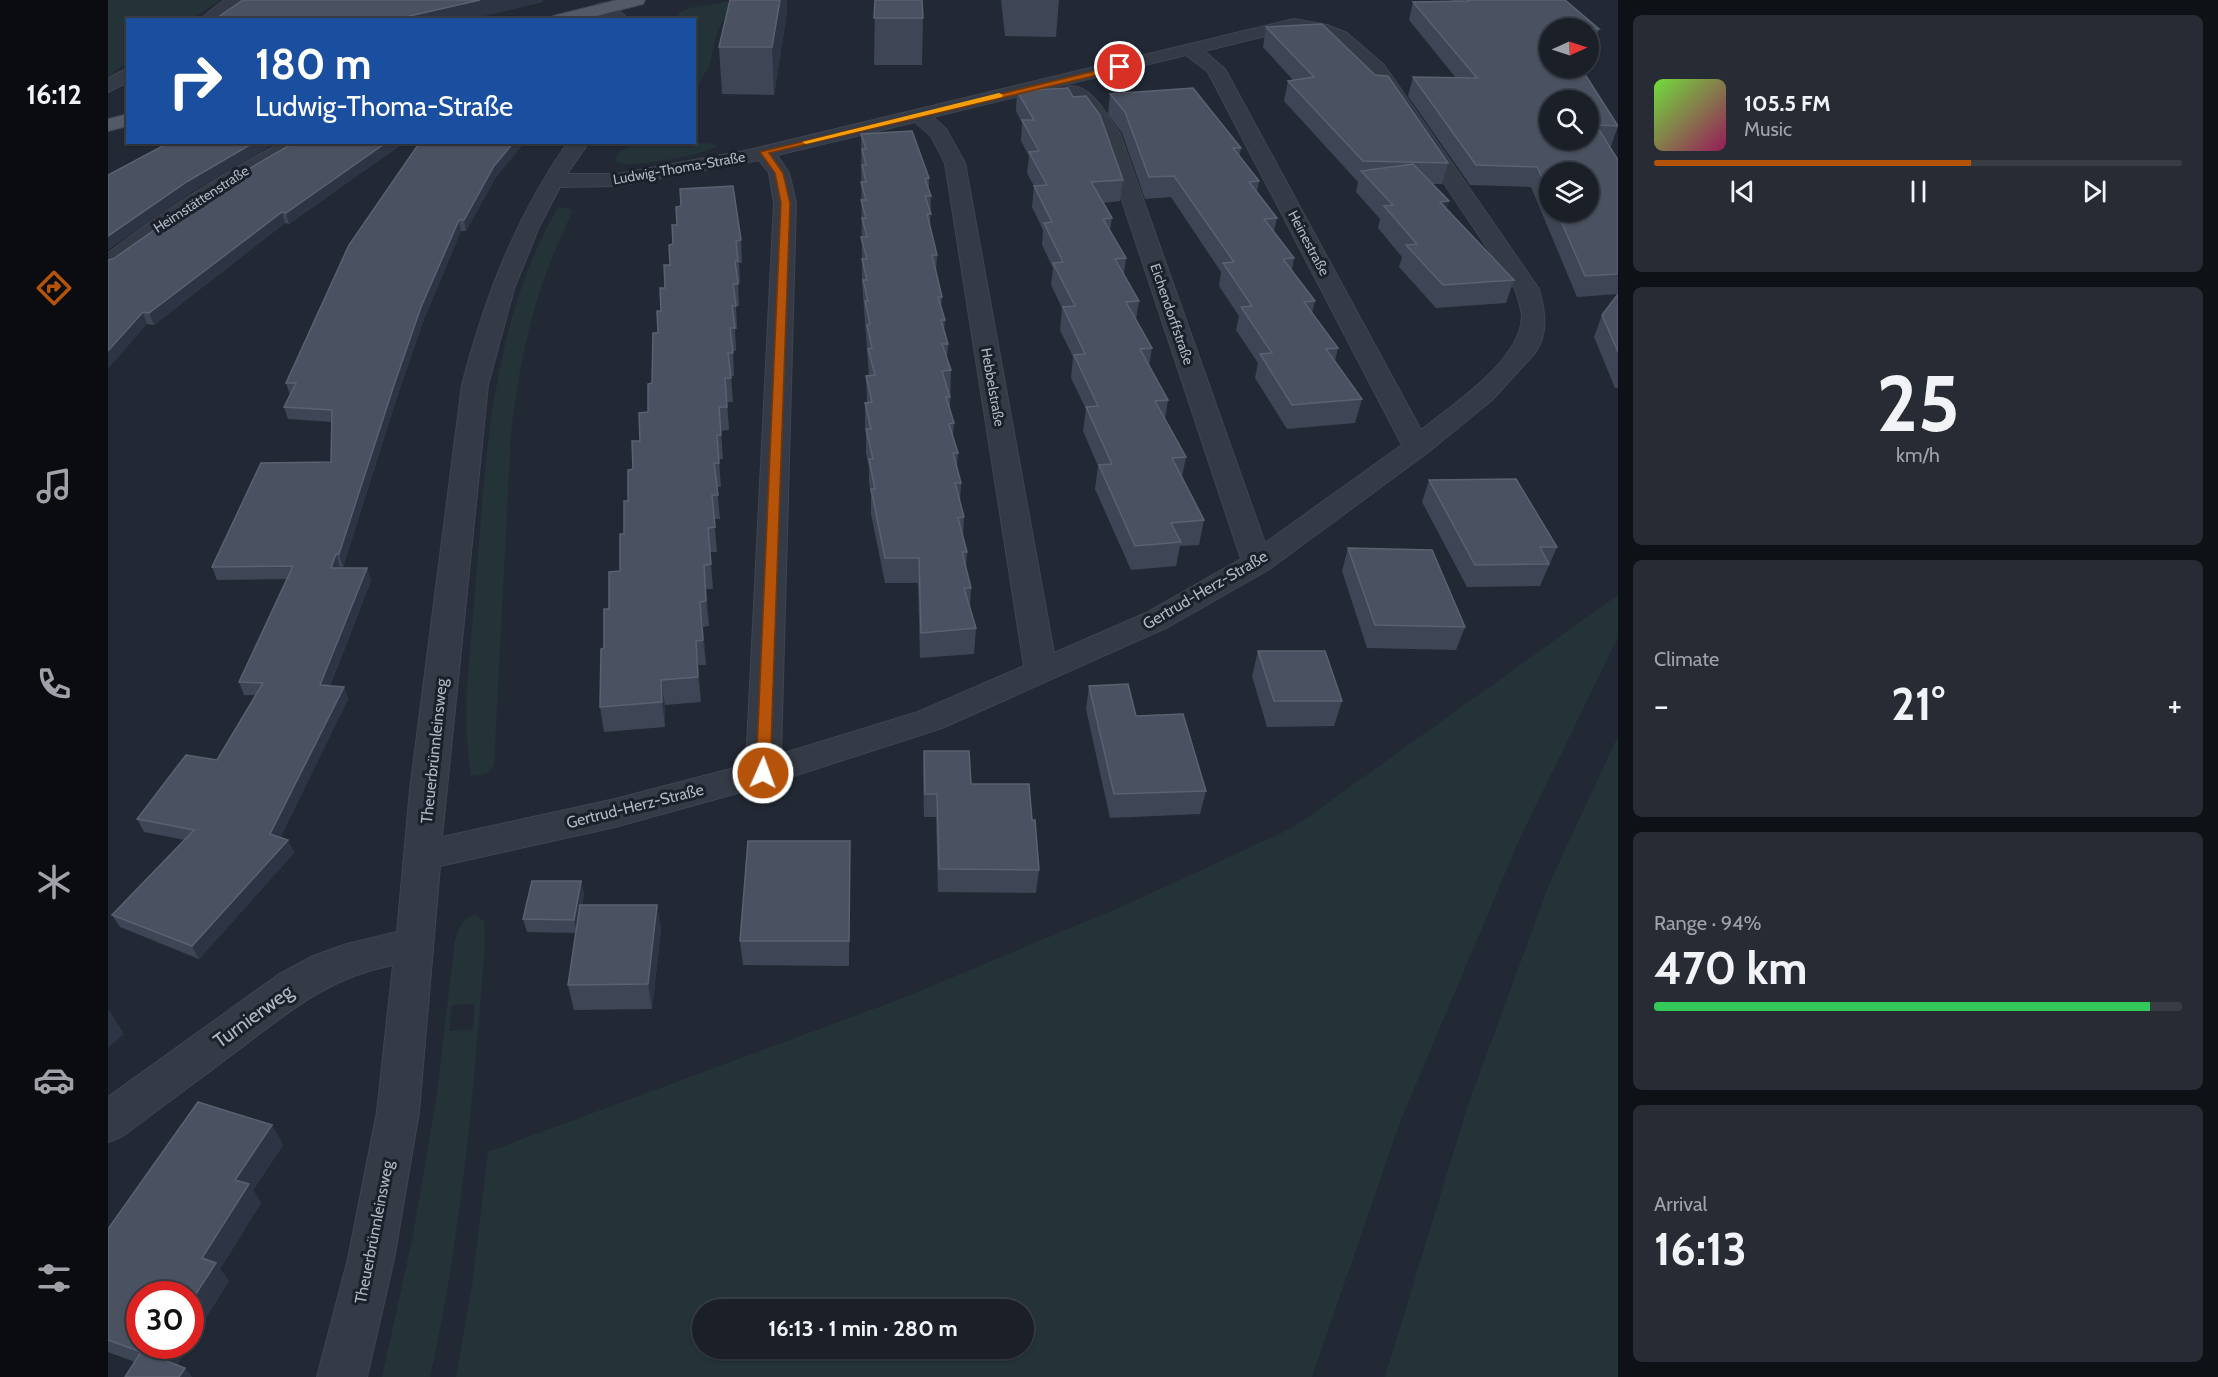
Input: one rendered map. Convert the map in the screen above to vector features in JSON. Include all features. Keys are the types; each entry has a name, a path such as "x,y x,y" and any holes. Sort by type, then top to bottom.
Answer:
{"main road":[{"path":"566,18 637,0"},
{"path":"108,125 126,120"}],"street":[{"path":"210,18 235,0"},
{"path":"604,8 619,18"},
{"name":"Ludwig-Thoma-Straße","path":"552,181 618,180 764,152 1294,24"},
{"name":"Gertrud-Herz-Straße","path":"423,856 615,813 763,773 930,720 1041,673 1157,621 1257,563 1417,447 1483,394 1526,348 1534,316 1527,289 1377,69 1351,41 1319,27 1294,24"},
{"name":"Heinestraße","path":"1189,49 1216,69 1417,447"},
{"path":"108,86 126,74"},
{"name":"Eichendorffstraße","path":"1061,81 1081,95 1110,134 1257,563"},
{"name":"Hebbelstraße","path":"918,114 939,134 955,163 1041,673"},
{"name":"Heimstättenstraße","path":"108,264 220,184 295,144"},
{"name":"Theuerbrünnleinsweg","path":"342,1377 371,1259 398,1112 428,790 475,385 486,337 516,252 552,181 578,144"},
{"path":"763,773 785,203 779,173 764,152"},
{"name":"Turnierweg","path":"108,1122 292,987 327,968 361,955 415,945"}],"shaded area":[{"path":"108,0 220,0 193,18 126,18 126,64 108,76"},
{"path":"738,0 790,0 735,10 725,17 718,29 709,67 696,87 696,18 681,18 678,15 689,8"},
{"path":"709,143 717,146 682,157 649,163 634,164 615,161 620,151 633,145"},
{"path":"558,207 569,208 572,212 548,268 533,314 520,373 511,433 494,765 487,773 471,776 468,754 467,685 483,494 495,396 504,347 517,300 535,253"},
{"path":"1618,595 1618,637 1520,838 1400,1122 1312,1377 456,1377 472,1286 488,1152 903,998 1128,904 1294,827"},
{"path":"1618,736 1618,1377 1385,1377 1468,1105 1550,882"},
{"path":"475,915 484,921 485,942 476,1051 459,1215 441,1323 430,1377 382,1377 412,1240 436,1101 455,940 462,924 467,918","holes":["475,1004 473,1030 449,1031 452,1005"]}],"building":[{"path":"243,0 480,0 401,18 217,18"},
{"path":"730,0 780,0 772,47 719,47"},
{"path":"875,0 922,0 923,18 874,18"},
{"path":"1565,0 1586,18 1539,18 1539,78 1587,78 1595,90 1539,90 1539,150 1599,150 1599,130 1618,160 1618,274 1585,276 1561,222 1599,222 1599,162 1539,162 1539,171 1537,167 1476,165 1413,77 1477,78 1413,2"},
{"path":"1322,24 1375,75 1388,76 1448,163 1363,161 1288,81 1314,77 1266,27"},
{"path":"1068,88 1073,97 1086,96 1100,115 1123,180 1091,182 1112,218 1103,219 1126,258 1115,259 1139,301 1126,302 1152,348 1140,349 1168,400 1155,401 1186,457 1172,458 1204,520 1171,523 1181,542 1135,546 1099,465 1112,464 1086,407 1098,406 1074,355 1085,354 1063,307 1075,306 1053,263 1063,262 1044,223 1052,222 1034,186 1047,185 1029,152 1039,151 1022,120 1034,120 1017,91"},
{"path":"1193,88 1241,148 1233,148 1259,181 1249,182 1277,218 1264,219 1294,258 1283,259 1315,301 1304,302 1338,348 1326,349 1362,399 1292,405 1260,354 1272,353 1241,307 1252,306 1223,263 1234,262 1174,176 1149,177 1125,112 1110,94"},
{"path":"1599,96 1618,126 1599,125"},
{"path":"912,131 929,178 925,179 931,196 925,196 931,214 927,214 937,255 932,255 942,297 938,297 945,320 941,320 948,344 942,344 951,370 942,371 950,397 946,397 954,423 949,424 958,453 953,453 961,483 955,483 964,517 958,518 967,552 962,552 971,588 964,588 976,628 921,633 919,558 885,558 871,489 875,489 869,459 873,459 866,429 871,429 865,403 872,402 866,376 875,375 868,349 872,348 867,325 870,324 865,301 868,301 863,280 867,280 862,259 867,259 861,237 867,237 862,218 866,218 861,200 866,200 861,182 866,182 862,165 866,165 862,149 866,149 861,134"},
{"path":"166,144 252,144 188,181 108,236 108,175"},
{"path":"292,144 384,144 286,213 282,212 149,313 143,312 108,351 108,260 113,259 206,194"},
{"path":"419,144 512,144 494,166 464,220 459,220 421,307 339,554 336,554 331,568 367,568 320,685 344,687 270,834 288,840 192,946 112,915 194,830 137,819 186,755 217,760 263,683 239,682 293,566 212,567 261,463 331,462 332,410 284,407 296,383 286,383 349,245"},
{"path":"1413,164 1449,201 1440,202 1514,280 1443,285 1406,245 1417,244 1384,206 1393,205 1361,171"},
{"path":"733,186 741,240 736,241 738,261 735,261 738,284 733,284 736,306 732,306 735,328 730,328 733,353 728,353 731,378 725,378 727,407 719,407 721,435 717,435 719,463 714,463 718,495 712,495 715,527 708,528 711,564 704,565 706,601 700,602 703,640 696,641 698,677 661,680 662,702 600,707 601,649 604,648 604,609 609,609 609,572 620,571 620,534 624,534 624,501 628,501 628,470 633,469 632,441 640,441 639,413 648,412 648,384 652,383 653,333 658,333 657,311 661,311 660,288 665,288 664,265 670,265 669,245 673,244 672,225 677,225 676,207 681,206 680,189"},
{"path":"1618,294 1618,352 1602,315"},
{"path":"1516,479 1557,547 1540,547 1549,564 1475,565 1429,480"},
{"path":"1348,548 1432,550 1465,627 1375,625"},
{"path":"1258,651 1325,651 1342,701 1274,701"},
{"path":"1128,684 1136,716 1183,714 1206,791 1114,794 1089,686"},
{"path":"924,751 969,751 971,784 1029,784 1032,820 1035,820 1039,870 939,869 937,794 925,794"},
{"path":"748,841 850,841 849,941 740,941"},
{"path":"532,881 581,881 574,920 523,919"},
{"path":"580,905 657,905 648,984 568,985"},
{"path":"198,1102 272,1125 235,1180 249,1184 202,1258 216,1263 204,1281 126,1281 126,1347 108,1340 108,1229"},
{"path":"137,1359 161,1359 185,1368 179,1377 125,1377"}],"slow traffic":[{"path":"806,142 999,95"}],"route":[{"path":"763,773 785,203 779,173 764,152 1120,67"}]}
